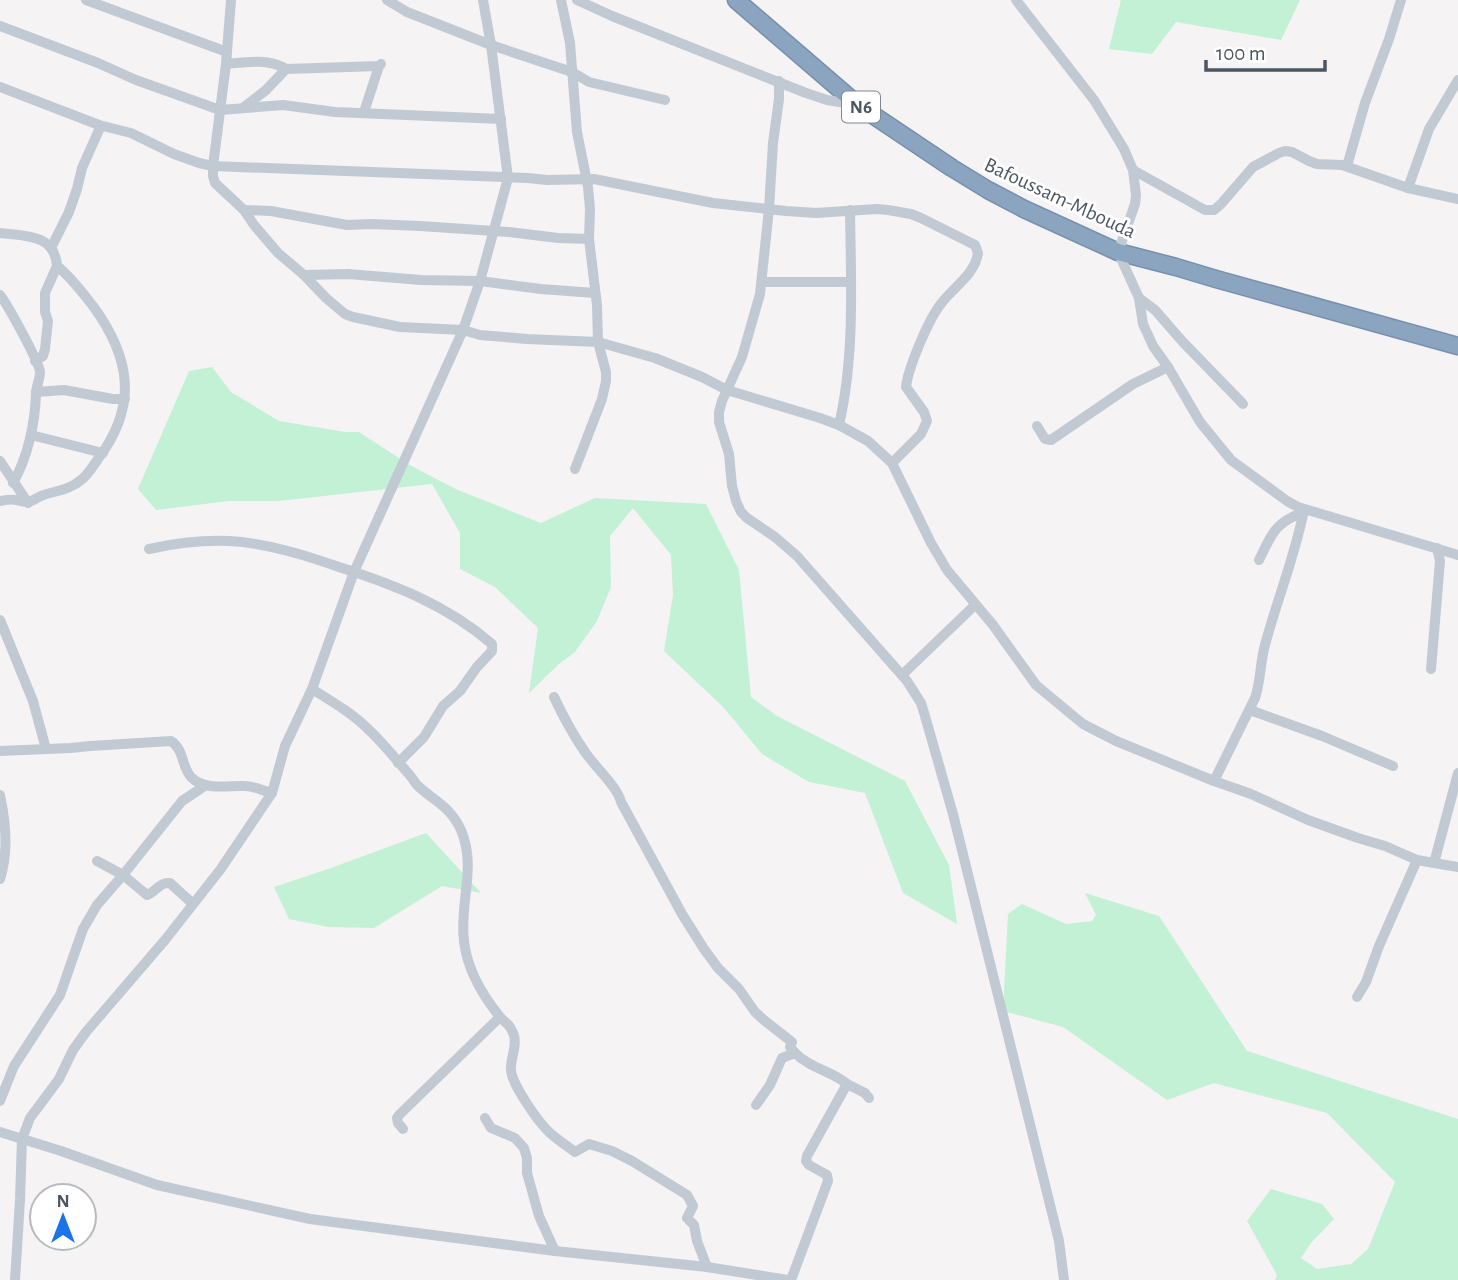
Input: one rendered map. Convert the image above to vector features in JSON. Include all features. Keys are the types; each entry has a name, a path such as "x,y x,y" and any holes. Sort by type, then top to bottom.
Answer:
{"highway":[{"name":"Bafoussam-Mbouda","path":"743,2 858,105 952,168 1024,209 1118,252 1458,346"}],"street":[{"path":"86,0 226,58 262,61 286,69 380,65 365,112"},
{"path":"231,0 213,166 215,183 244,210 278,253 345,314 400,327 463,330 504,337 598,342 655,358 727,390 839,425 868,441 892,463 947,570 993,625 1037,685 1083,724 1116,741 1251,794 1308,820 1418,860 1458,867"},
{"path":"387,0 407,12 491,45 572,72 589,82 665,100"},
{"path":"15,1280 22,1139 30,1118 59,1079 73,1050 86,1032 165,940 220,870 272,793 285,746 312,689 354,572 463,330 480,281 508,178 483,0"},
{"path":"561,0 590,209 589,239 598,342 606,372 602,399 575,469"},
{"path":"577,0 827,100 858,105"},
{"path":"1016,0 1094,100 1124,149 1133,170 1136,195 1118,252 1139,298 1146,332 1200,422 1231,460 1304,511 1437,548 1458,558"},
{"path":"1347,166 1365,103 1390,39 1401,0"},
{"path":"0,26 220,110 283,105 335,112 501,119"},
{"path":"243,108 266,90 286,69"},
{"path":"1408,188 1429,129 1458,80"},
{"path":"779,81 762,282 750,334 719,412 736,501 741,512 797,556 902,675 921,703 953,814 1056,1227 1064,1280"},
{"path":"0,87 99,125 131,134 174,154 213,166 547,180 586,179 610,181 713,203 816,213 877,209 911,214 975,245 978,253 973,267 929,322 906,387 924,412 927,421 921,434 892,463"},
{"path":"52,246 69,212 99,125"},
{"path":"1133,170 1205,210 1214,210 1221,204 1253,167 1279,153 1292,152 1317,164 1347,166 1408,188 1458,199"},
{"path":"244,210 271,211 347,225 380,224 589,239"},
{"path":"839,425 847,384 851,282 850,211"},
{"path":"0,233 38,239 52,246 55,254 57,266 45,293 44,304 48,321 45,349 43,356 35,361"},
{"path":"0,501 14,499 28,503 81,481 103,453 115,431 125,399 125,379 120,354 106,326 88,300 57,266"},
{"path":"304,275 348,274 421,280 480,281 595,293"},
{"path":"762,282 851,282"},
{"path":"0,295 40,371 31,435 21,469 13,483"},
{"path":"1139,298 1155,310 1243,404"},
{"path":"1037,426 1045,439 1051,439 1133,384 1168,367"},
{"path":"36,392 64,390 125,399"},
{"path":"31,435 103,453"},
{"path":"0,461 28,503"},
{"path":"1259,560 1274,530 1304,511"},
{"path":"1214,781 1250,710 1259,685 1265,645 1289,572 1304,511"},
{"path":"149,549 199,540 233,541 305,555 387,583 425,600 458,618 492,645 488,657 477,667 460,691 443,706 424,737 398,763"},
{"path":"1431,668 1440,561 1437,548"},
{"path":"902,675 975,605"},
{"path":"0,620 33,701 46,749"},
{"path":"312,689 367,727 416,784 449,811 462,833 468,882 464,909 464,941 474,976 515,1038 510,1073 537,1118 549,1132 575,1152 589,1144 612,1151 687,1195 693,1206 687,1218 694,1225 706,1268"},
{"path":"554,698 583,750 619,794 682,914 718,968 739,989 755,1012 792,1042 790,1047 795,1054 814,1067 865,1093 869,1098"},
{"path":"1250,710 1393,766"},
{"path":"0,751 171,741 178,746 190,776 206,785 255,787 272,793"},
{"path":"1434,863 1458,772"},
{"path":"0,1101 15,1066 60,995 83,929 97,905 182,801 206,785"},
{"path":"0,795 6,847 0,879"},
{"path":"1357,997 1366,982 1379,946 1418,860"},
{"path":"97,861 123,875 147,895 162,883 170,883 193,904"},
{"path":"404,1129 398,1123 399,1115 500,1017"},
{"path":"756,1105 770,1085 782,1058 795,1054"},
{"path":"0,1132 157,1185 310,1219 789,1280 828,1181 827,1175 806,1161 807,1156 847,1084"},
{"path":"485,1118 491,1128 515,1138 524,1148 527,1172 539,1216 555,1251"}],"green space":[{"path":"1121,0 1300,0 1281,40 1176,22 1152,54 1109,49"},
{"path":"212,367 231,392 279,421 359,432 408,464 458,490 541,523 595,498 706,504 739,570 751,697 777,716 905,781 949,865 957,924 903,893 865,793 809,782 762,754 724,708 664,651 673,595 671,555 633,508 610,536 611,587 597,621 575,652 529,693 538,628 495,587 460,569 460,533 432,484 279,501 229,501 156,510 138,489 189,371"},
{"path":"426,833 481,893 442,886 374,928 328,927 289,919 274,887"},
{"path":"1085,893 1159,916 1247,1051 1458,1119 1458,1280 1275,1280 1277,1275 1247,1221 1271,1189 1322,1204 1334,1219 1301,1258 1317,1269 1351,1264 1368,1249 1395,1182 1327,1113 1214,1083 1167,1100 1063,1027 1003,1011 1008,914 1022,904 1066,924 1092,921 1096,915"}]}
